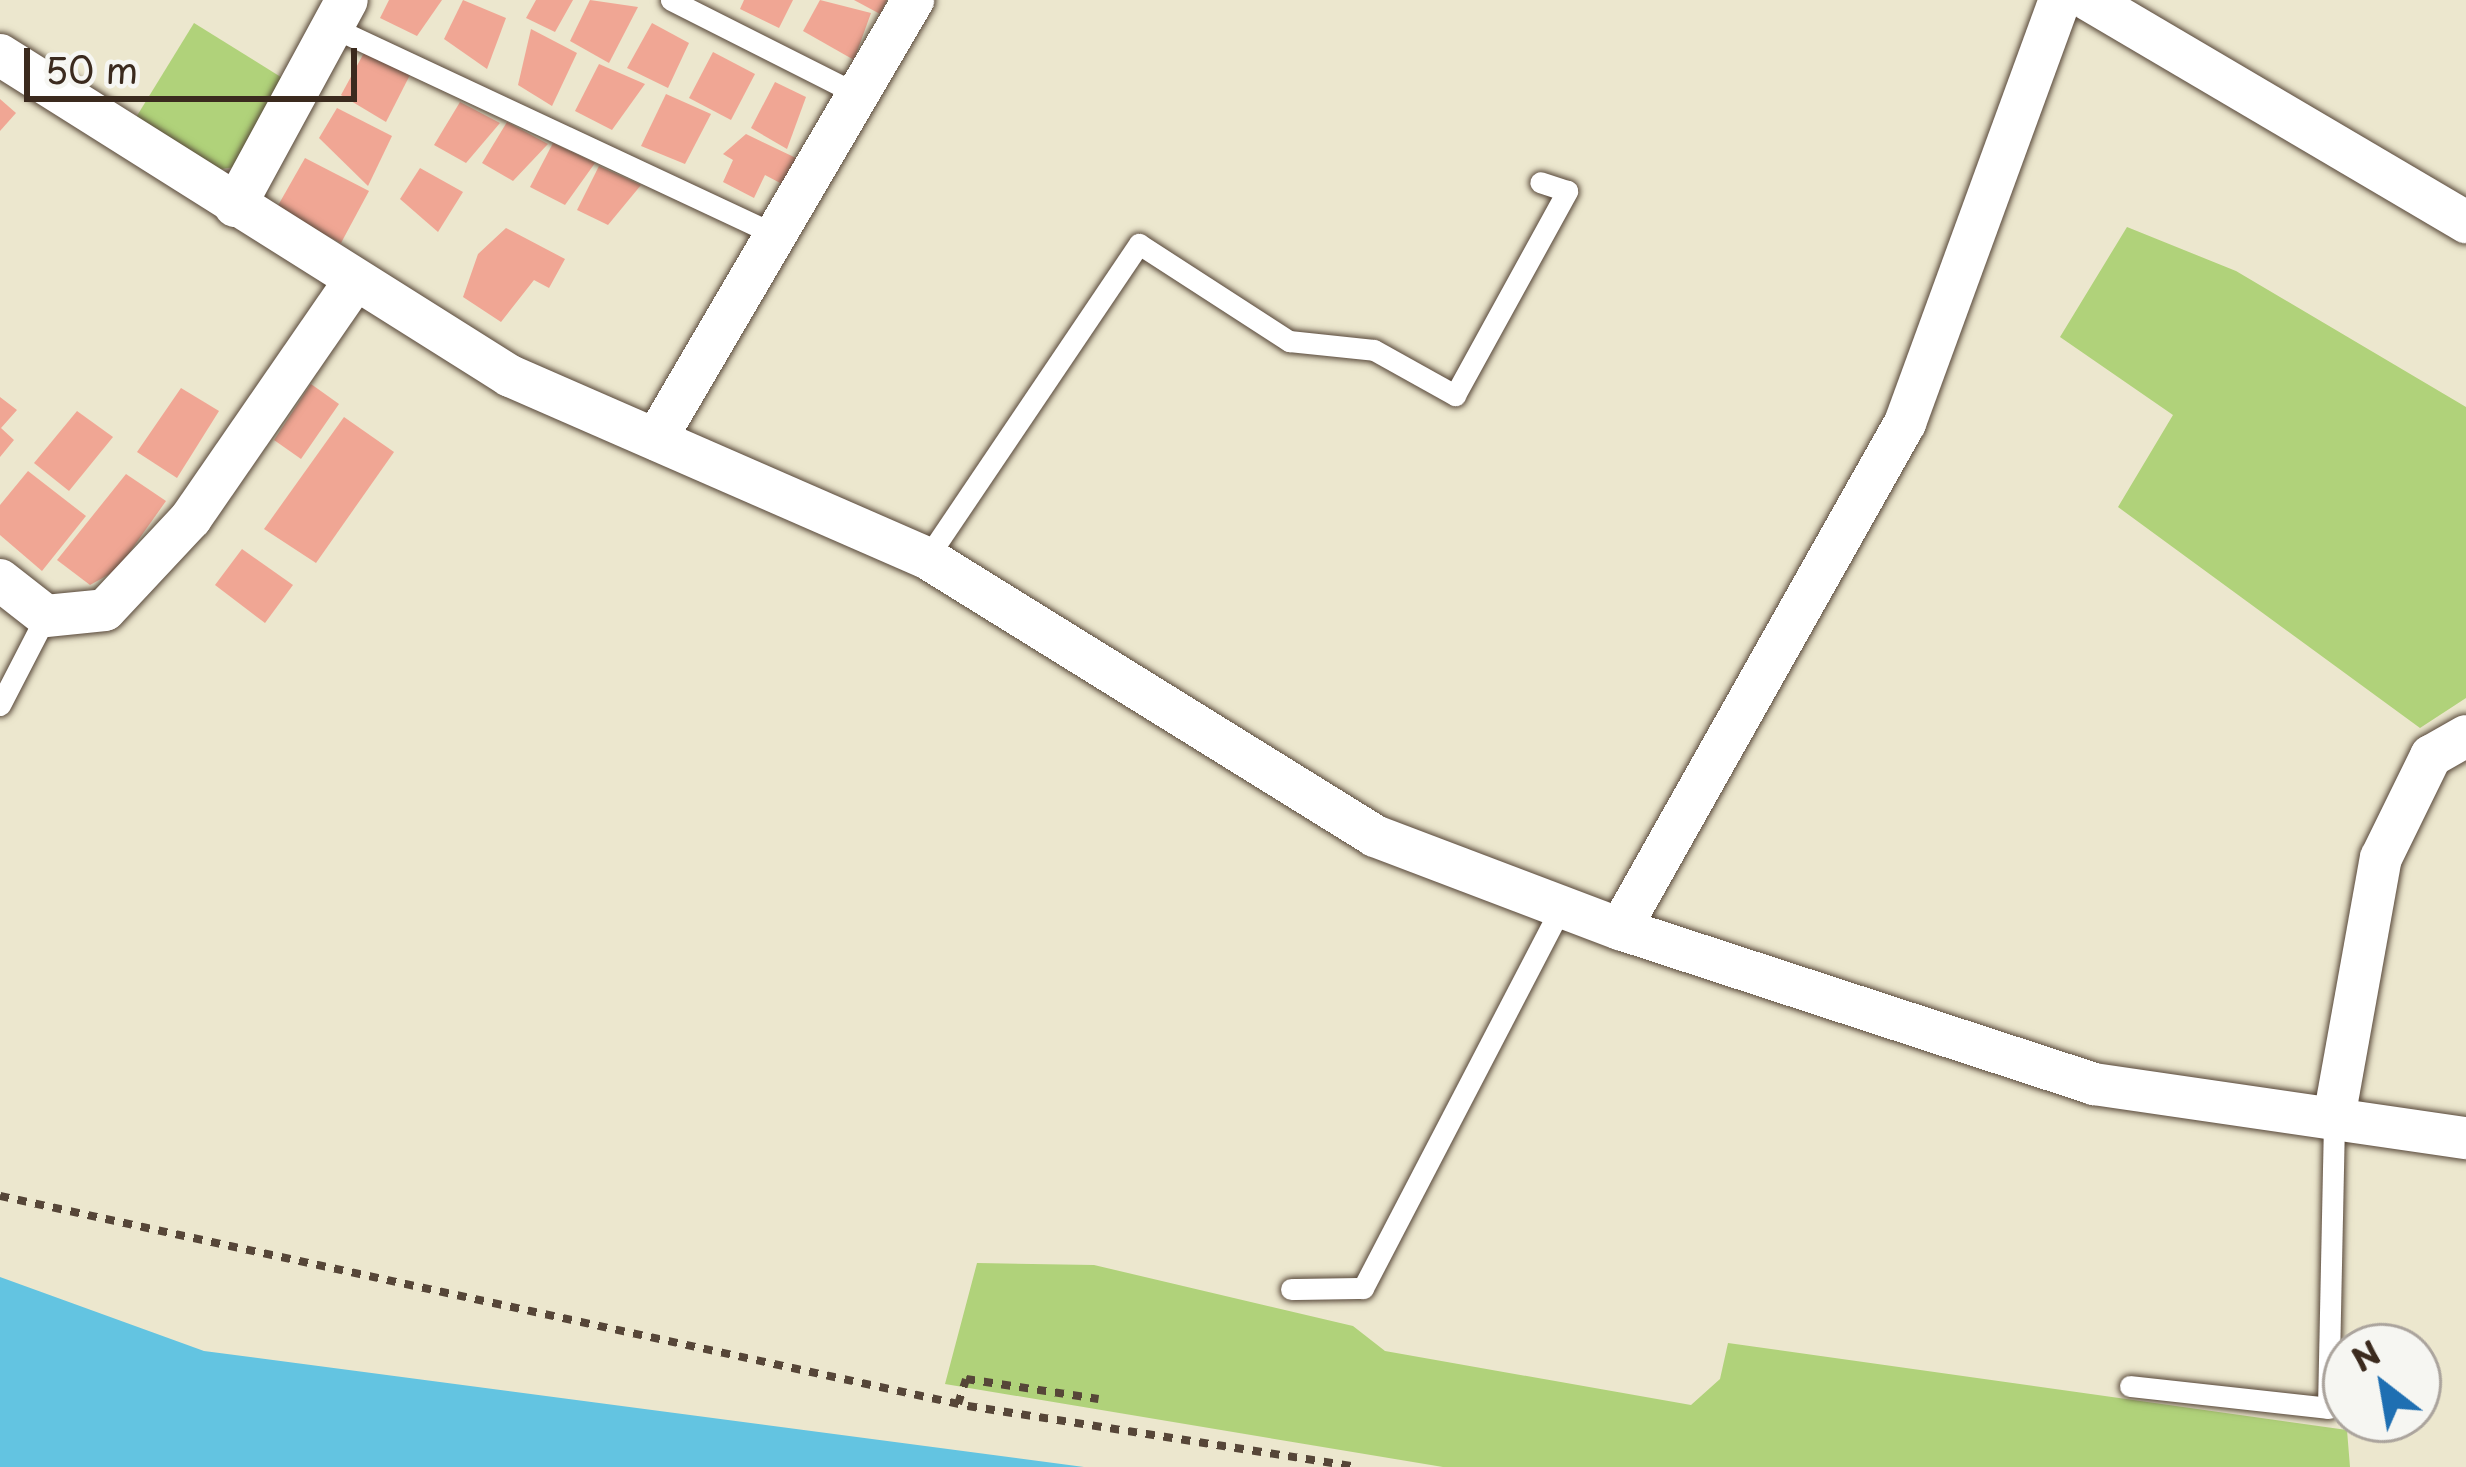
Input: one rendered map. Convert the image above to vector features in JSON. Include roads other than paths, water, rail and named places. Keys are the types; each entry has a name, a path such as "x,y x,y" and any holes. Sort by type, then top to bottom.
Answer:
{"street":[{"path":"656,439 913,0"},
{"path":"1620,929 1905,423 2060,0"},
{"path":"2089,0 2466,222"},
{"path":"235,206 339,13"},
{"path":"0,55 510,376 926,558 1375,836 1620,929 2094,1084 2466,1138"},
{"path":"0,580 46,616 104,610 191,518 354,282"},
{"path":"2334,1118 2381,858 2431,756 2466,736"}],"lane":[{"path":"671,0 859,95"},
{"path":"339,13 777,235"},
{"path":"926,558 1139,244 1289,341 1373,350 1455,394 1567,191 1540,182"},
{"path":"0,705 46,616"},
{"path":"1291,1289 1363,1288 1561,907"},
{"path":"2130,1386 2328,1408 2334,1118"}],"water":[{"path":"0,1277 204,1351 1084,1467 0,1467"}]}
